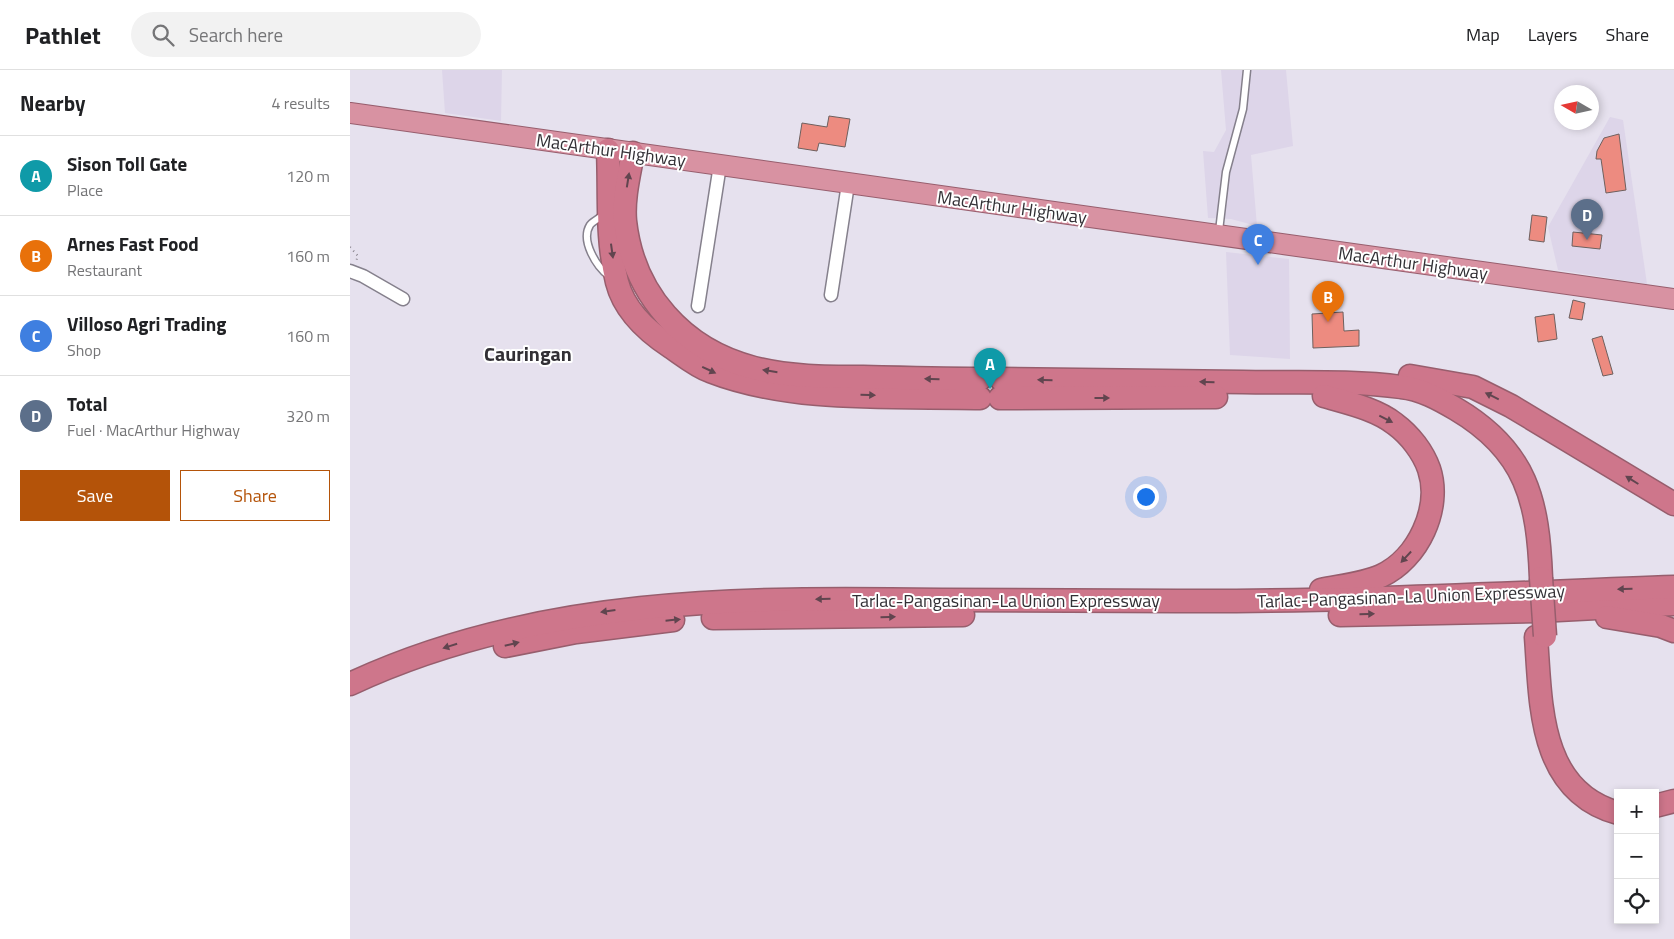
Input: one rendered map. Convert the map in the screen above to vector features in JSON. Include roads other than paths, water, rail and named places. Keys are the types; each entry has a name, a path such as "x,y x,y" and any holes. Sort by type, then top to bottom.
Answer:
{"highway":[{"name":"MacArthur Highway","path":"350,113 1674,300"},
{"path":"608,150 616,219 617,282 638,320 660,340 708,370 749,385 805,394 990,389 1325,390 1399,399 1427,407 1462,424 1488,447 1509,472 1522,502 1537,578 1541,636 1541,710 1548,741 1558,769 1583,796 1614,811"},
{"path":"633,154 627,183 616,219 640,278 651,299 670,320 712,352 753,368 805,376 990,389"},
{"path":"1325,390 1404,376 1473,387 1511,406 1674,504"},
{"path":"1274,602 1381,576 1404,560 1421,538 1429,515 1432,492 1429,471 1420,449 1395,423 1325,390"},
{"name":"Tarlac-Pangasinan-La Union Expressway","path":"350,698 398,678 468,656 522,642 576,632 694,619 855,608 1274,602 1674,587"},
{"name":"Tarlac-Pangasinan-La Union Expressway","path":"350,684 389,666 465,641 574,616 684,604 1028,614 1284,616 1539,611 1674,604"},
{"path":"1539,611 1578,618 1615,617 1661,626 1674,631"},
{"path":"1541,636 1552,712 1565,756 1572,770 1587,784 1603,796 1614,800"},
{"path":"1659,805 1674,801"},
{"path":"1659,817 1674,815"}],"street":[{"path":"698,306 720,166"},
{"path":"831,295 848,184"},
{"path":"352,271 403,299"}],"lane":[{"path":"1218,235 1226,172 1243,109 1248,70"}],"place":[{"name":"Total","path":"1587,240"},
{"name":"Villoso Agri Trading","path":"1258,265"},
{"name":"Arnes Fast Food","path":"1328,322"},
{"name":"Sison Toll Gate","path":"990,389"}],"district":[{"name":"Cauringan","path":"528,353"}]}
